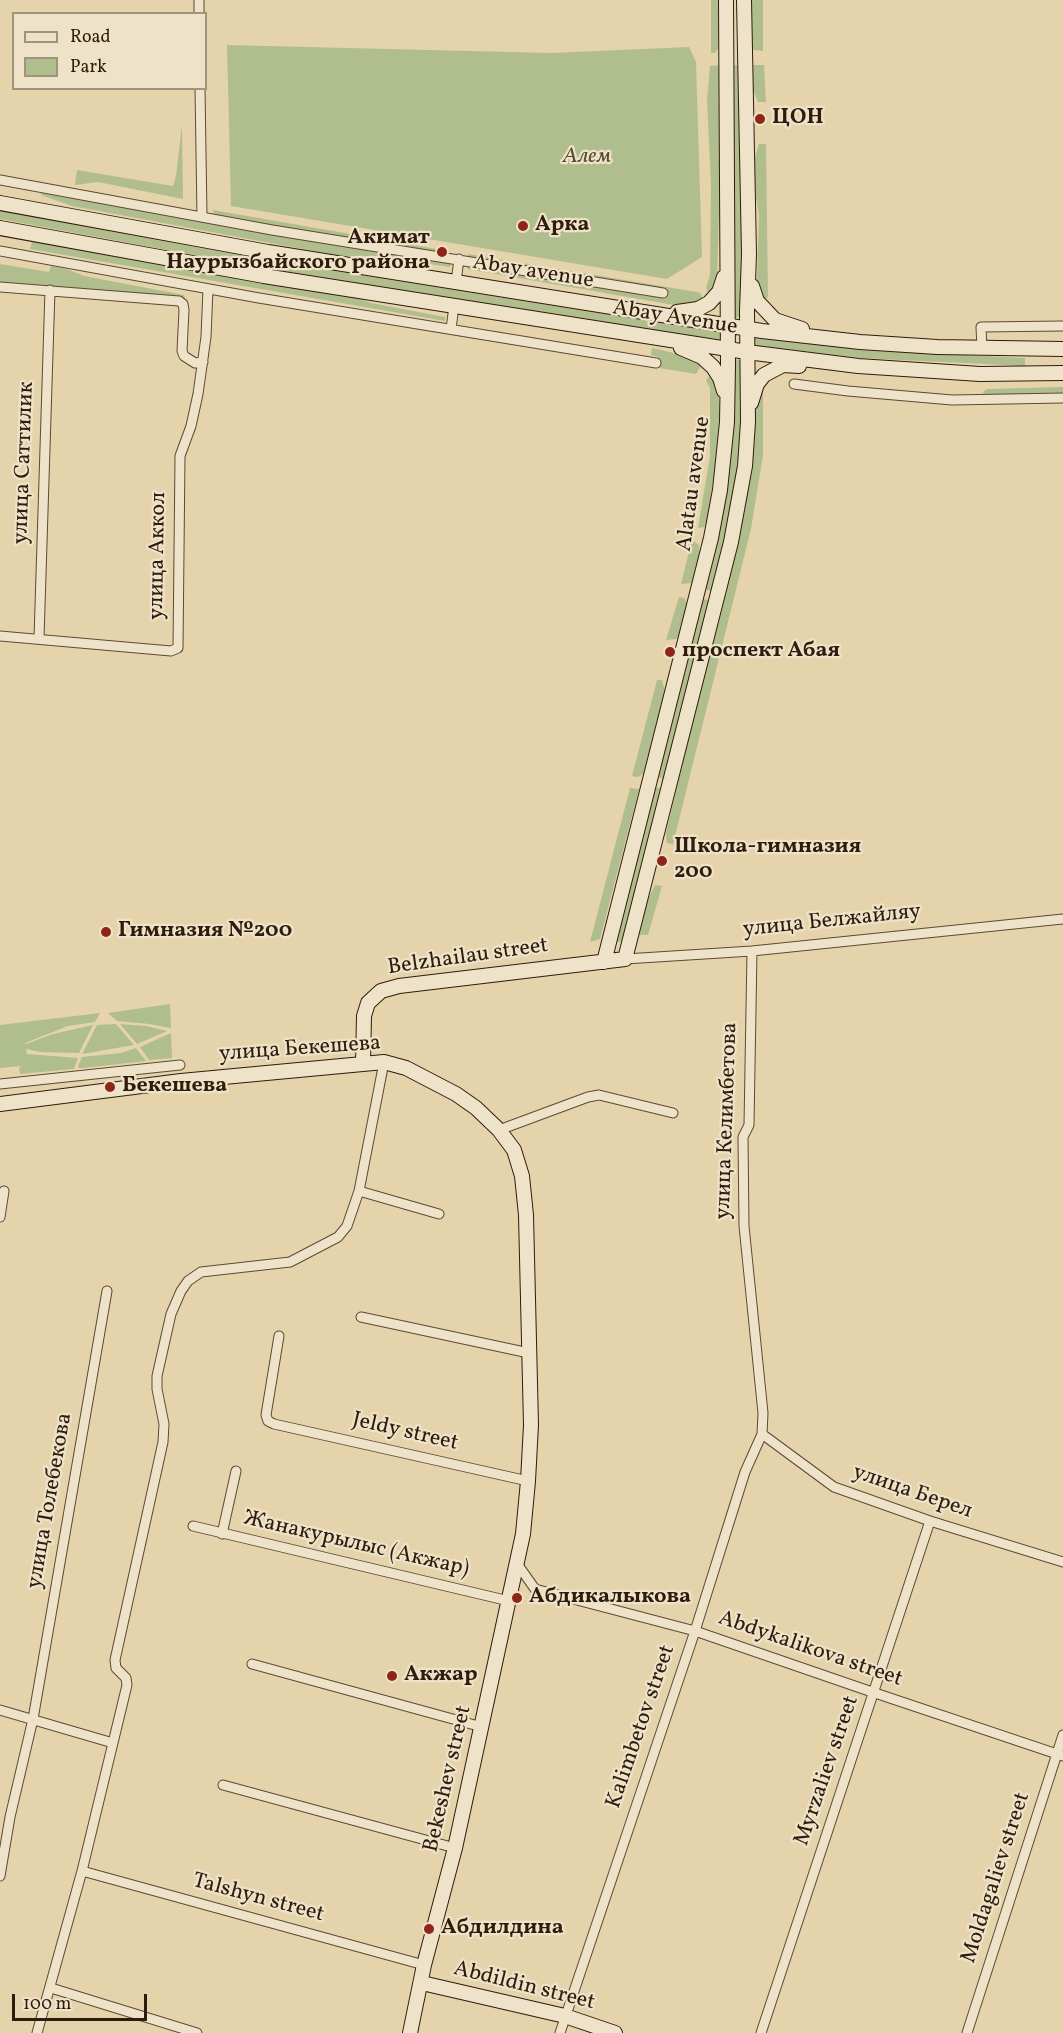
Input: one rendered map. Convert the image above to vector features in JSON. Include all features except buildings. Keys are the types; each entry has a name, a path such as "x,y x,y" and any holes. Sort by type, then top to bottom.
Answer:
{"main road":[{"name":"Alatau avenue","path":"604,962 651,783 711,538 720,490 727,422 728,349 726,0"},
{"name":"Alatau avenue","path":"625,959 731,542 745,466 748,422 749,254 744,0"},
{"name":"Abay avenue","path":"0,203 268,252 747,328 860,342 1063,349"},
{"name":"Abay Avenue","path":"0,228 264,276 747,352 858,366 980,374 1063,373"},
{"path":"654,313 685,312 709,303 719,292 723,283 728,251"},
{"path":"749,254 753,290 763,310 775,320 790,326 860,342"},
{"path":"650,337 690,351 702,357 713,367 724,389 727,422"},
{"path":"1041,349 1041,373"},
{"path":"748,422 757,384 764,375 772,370 783,365 858,366"},
{"path":"697,595 717,597"},
{"path":"651,783 670,785"},
{"name":"улица Белжайляу","path":"604,962 625,959"},
{"name":"Belzhailau street","path":"363,1064 364,1016 368,1003 381,991 410,985 604,962"},
{"name":"улица Бекешева","path":"0,1104 180,1081 384,1062 406,1068 456,1094 476,1108 499,1130 514,1150 522,1176 526,1215 529,1353"},
{"name":"Bekeshev street","path":"410,2033 424,1965 455,1848 518,1565 528,1481 531,1425 529,1353"},
{"name":"Abdildin street","path":"422,1983 565,2016 615,2033"}],"street":[{"path":"200,90 202,217"},
{"path":"0,180 202,217 663,293"},
{"path":"0,252 656,363"},
{"path":"456,282 459,259"},
{"path":"0,287 179,301 183,304 184,310 182,351 188,360 195,363 203,362 208,289"},
{"name":"улица Саттилик","path":"39,638 50,290"},
{"path":"451,329 454,306"},
{"path":"982,348 981,327 1063,326"},
{"name":"улица Аккол","path":"39,638 171,651 178,648 180,456 193,418 203,362"},
{"path":"794,384 952,400 1063,398"},
{"path":"0,636 39,638"},
{"name":"улица Белжайляу","path":"625,959 752,951 1063,919"},
{"name":"улица Келимбетова","path":"752,951 749,1125 743,1137 744,1226 763,1413 762,1434"},
{"path":"37,2033 82,1871 127,1685 126,1678 116,1668 115,1660 163,1442 164,1424 157,1389 157,1376 171,1314 188,1281 201,1272 290,1262 338,1237 347,1226 359,1191 384,1062"},
{"path":"0,1084 180,1065"},
{"path":"499,1130 599,1095 673,1113"},
{"path":"0,1217 4,1191"},
{"path":"359,1191 439,1214"},
{"name":"улица Толебекова","path":"0,1876 10,1818 33,1719 106,1291"},
{"path":"361,1317 529,1353"},
{"name":"Jeldy street","path":"279,1336 266,1415 268,1421 528,1481"},
{"name":"улица Берел","path":"762,1434 834,1487 930,1521 1063,1562"},
{"name":"Kalimbetov street","path":"560,2033 695,1630 745,1472 762,1434"},
{"path":"222,1534 236,1471"},
{"name":"Myrzaliev street","path":"761,2033 875,1694 930,1521"},
{"name":"Жанакурылыс (Акжар)","path":"194,1526 509,1601"},
{"name":"Abdykalikova street","path":"518,1565 535,1589 695,1630 875,1694 1060,1755"},
{"path":"252,1664 482,1727"},
{"path":"0,1710 113,1743"},
{"name":"Moldagaliev street","path":"967,2033 1060,1755 1063,1735"},
{"path":"223,1785 455,1848"},
{"name":"Talshyn street","path":"82,1871 424,1965"},
{"path":"51,1988 197,2033"}],"green space":[{"path":"711,0 720,0 720,46 715,53 711,53"},
{"path":"751,0 763,0 763,51 754,50 750,44"},
{"name":"Алем","path":"227,45 551,53 689,47 696,62 702,257 667,279 231,206"},
{"path":"720,65 723,183 719,215 717,282 709,294 706,288 710,275 711,185 707,100 710,66"},
{"path":"730,65 740,65 742,318 733,317"},
{"path":"750,65 764,65 766,102 758,102 750,82"},
{"path":"182,125 183,199 98,182 75,185 77,170 173,186"},
{"path":"759,144 766,144 768,297 763,301 757,281 759,215 753,181 753,164"},
{"path":"42,191 451,262 450,267 375,256 340,256 72,206 41,195"},
{"path":"213,210 436,249 436,253 219,217 214,214"},
{"path":"0,211 266,260 720,332 723,338 719,340 265,268 0,219"},
{"path":"32,242 334,290 371,303 445,317 445,321 30,249"},
{"path":"468,254 697,292 704,301 685,307 467,269 467,265 666,298 668,292 467,258"},
{"path":"0,264 49,272 51,266 64,268 84,276 184,295 185,298 0,282"},
{"path":"451,332 657,365 658,357 651,355 652,348 691,357 702,364 696,374 451,335"},
{"path":"755,337 860,350 1025,358 1025,366 859,358 754,345 752,339"},
{"path":"735,359 742,363 741,443 726,540 711,591 705,589 705,586 730,464 733,424 732,362"},
{"path":"710,375 718,387 720,411 715,471 707,518 704,527 698,528 710,456 710,388 706,380"},
{"path":"763,386 763,455 751,529 673,844 667,843 666,833 752,473 756,404"},
{"path":"1063,387 1063,393 996,395 983,392 987,389"},
{"path":"692,540 699,545 700,558 692,583 681,584"},
{"path":"679,597 684,598 687,603 682,627 677,639 666,640"},
{"path":"703,599 709,600 711,604 664,780 658,776 700,602"},
{"path":"657,680 662,680 667,699 647,766 643,774 638,777 632,776"},
{"path":"656,787 662,789 624,941 613,943 654,790"},
{"path":"630,788 639,789 600,939 590,942"},
{"path":"655,885 662,886 648,935 639,935 646,903"},
{"path":"170,1004 171,1028 117,1021 108,1013"},
{"path":"100,1013 95,1022 68,1026 25,1043 93,1025 79,1053 40,1052 26,1049 27,1054 78,1058 74,1069 20,1074 21,1066 0,1068 0,1025"},
{"path":"116,1024 134,1045 82,1054 97,1025"},
{"path":"120,1024 146,1026 167,1031 137,1044"},
{"path":"171,1033 172,1058 149,1060 140,1047"},
{"path":"136,1048 146,1061 84,1068 78,1066 82,1057 121,1053"}],"place":[{"name":"ЦОН","path":"760,119"},
{"name":"Арка","path":"523,226"},
{"name":"Акимат Наурызбайского района","path":"442,252"},
{"name":"проспект Абая","path":"670,652"},
{"name":"Школа-гимназия 200","path":"662,861"},
{"name":"Гимназия №200","path":"106,932"},
{"name":"Бекешева","path":"110,1087"},
{"name":"Абдикалыкова","path":"517,1598"},
{"name":"Акжар","path":"392,1676"},
{"name":"Абдилдина","path":"429,1929"}]}
